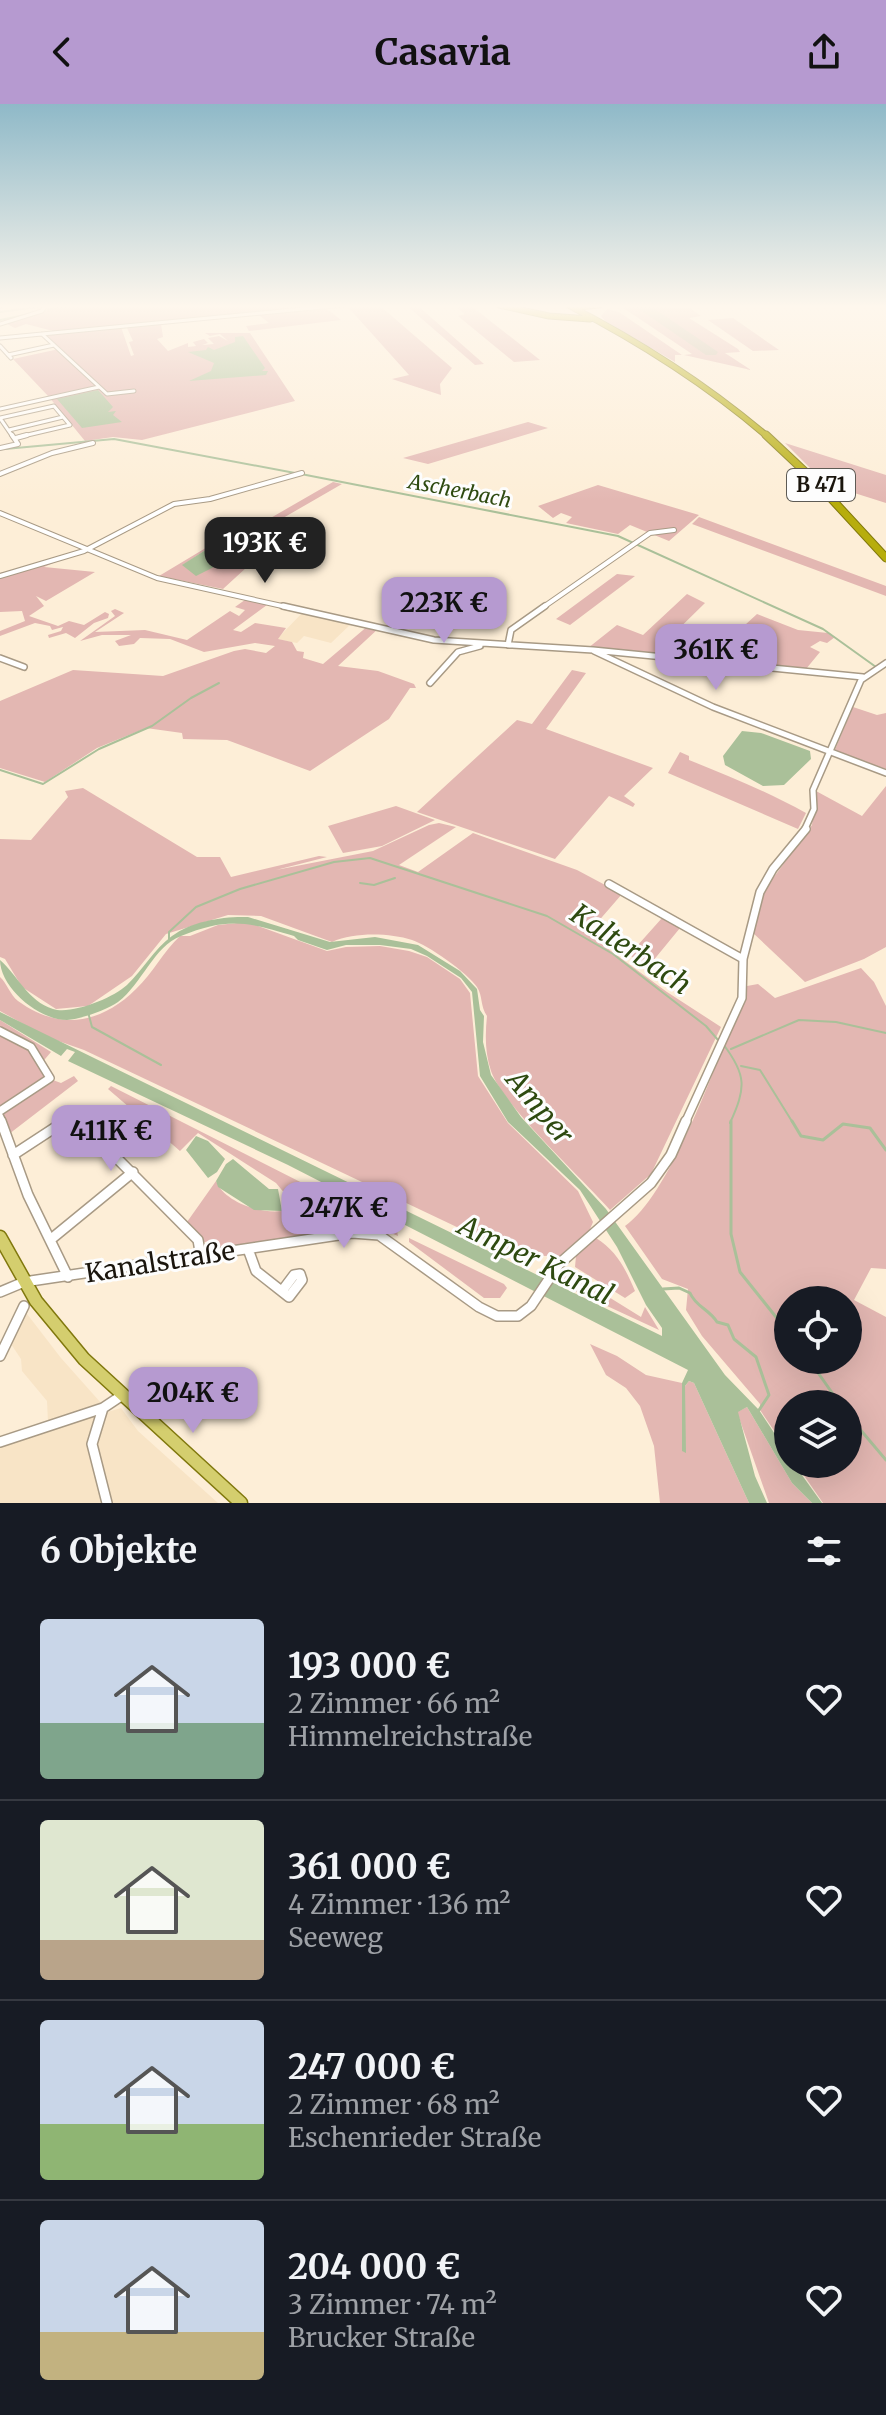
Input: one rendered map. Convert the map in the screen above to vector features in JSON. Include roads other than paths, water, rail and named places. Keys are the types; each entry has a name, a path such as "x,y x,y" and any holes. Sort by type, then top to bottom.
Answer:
{"highway":[{"name":"B 471","path":"684,370 750,419 816,479 886,558"}],"main road":[{"path":"0,1237 24,1282 84,1359 241,1503"}],"street":[{"path":"81,370 107,394 134,391"},
{"path":"0,409 99,387"},
{"path":"0,448 16,449 16,438 0,418 54,406 70,425 16,438"},
{"path":"9,430 63,417"},
{"path":"0,474 51,451 93,443"},
{"path":"51,451 58,457"},
{"path":"0,576 86,550 174,504 210,499 300,474"},
{"path":"0,513 157,578 434,640 593,650 863,677"},
{"path":"508,645 511,630 634,543 650,533 674,530"},
{"path":"430,683 458,652 483,644"},
{"path":"593,650 713,707 886,773"},
{"path":"0,658 24,667"},
{"path":"609,884 743,959 759,894 773,869 808,827 814,809 813,790 863,677 881,666"},
{"name":"Kanalstraße","path":"0,1292 24,1282 352,1233 379,1235 479,1307 497,1316 518,1316 531,1306 550,1275 663,1168 742,998 743,959"},
{"path":"3,1032 31,1047 50,1078 0,1114 13,1155 68,1277"},
{"path":"13,1155 74,1115 198,1240 201,1257"},
{"path":"50,1240 133,1172"},
{"path":"248,1249 256,1271 282,1291"},
{"path":"0,1356 24,1306"},
{"path":"0,1442 103,1408 121,1396"},
{"path":"103,1408 91,1441 107,1503"}],"waterway":[{"name":"Ascherbach","path":"5,449 114,439 295,473"},
{"name":"Ascherbach","path":"301,474 618,536 823,629 876,667"},
{"path":"0,770 43,784 99,749 152,726 191,698 219,683"},
{"name":"Kalterbach","path":"169,939 169,932 196,907 240,889 334,862 370,858 547,916 613,954 706,1026 718,1040"},
{"path":"360,883 374,885 395,878"},
{"path":"88,1012 92,1027 161,1065"},
{"path":"731,1049 799,1020 836,1022 886,1033"},
{"name":"Kalterbach","path":"723,1044 736,1064 742,1082 730,1123"},
{"path":"741,1066 760,1070 793,1123"},
{"name":"Kalterbach","path":"731,1121 731,1234 740,1272 774,1314"},
{"path":"792,1121 801,1136 823,1140 843,1124 870,1128 886,1150"},
{"path":"663,1289 679,1288 690,1293 717,1322 728,1325 734,1339 756,1357 769,1395 759,1410"},
{"name":"Kalterbach","path":"819,1374 830,1390"},
{"name":"Kalterbach","path":"862,1432 886,1460"}],"water label":[{"name":"Amper","path":"540,1107"},
{"name":"Amper Kanal","path":"536,1260"}]}
